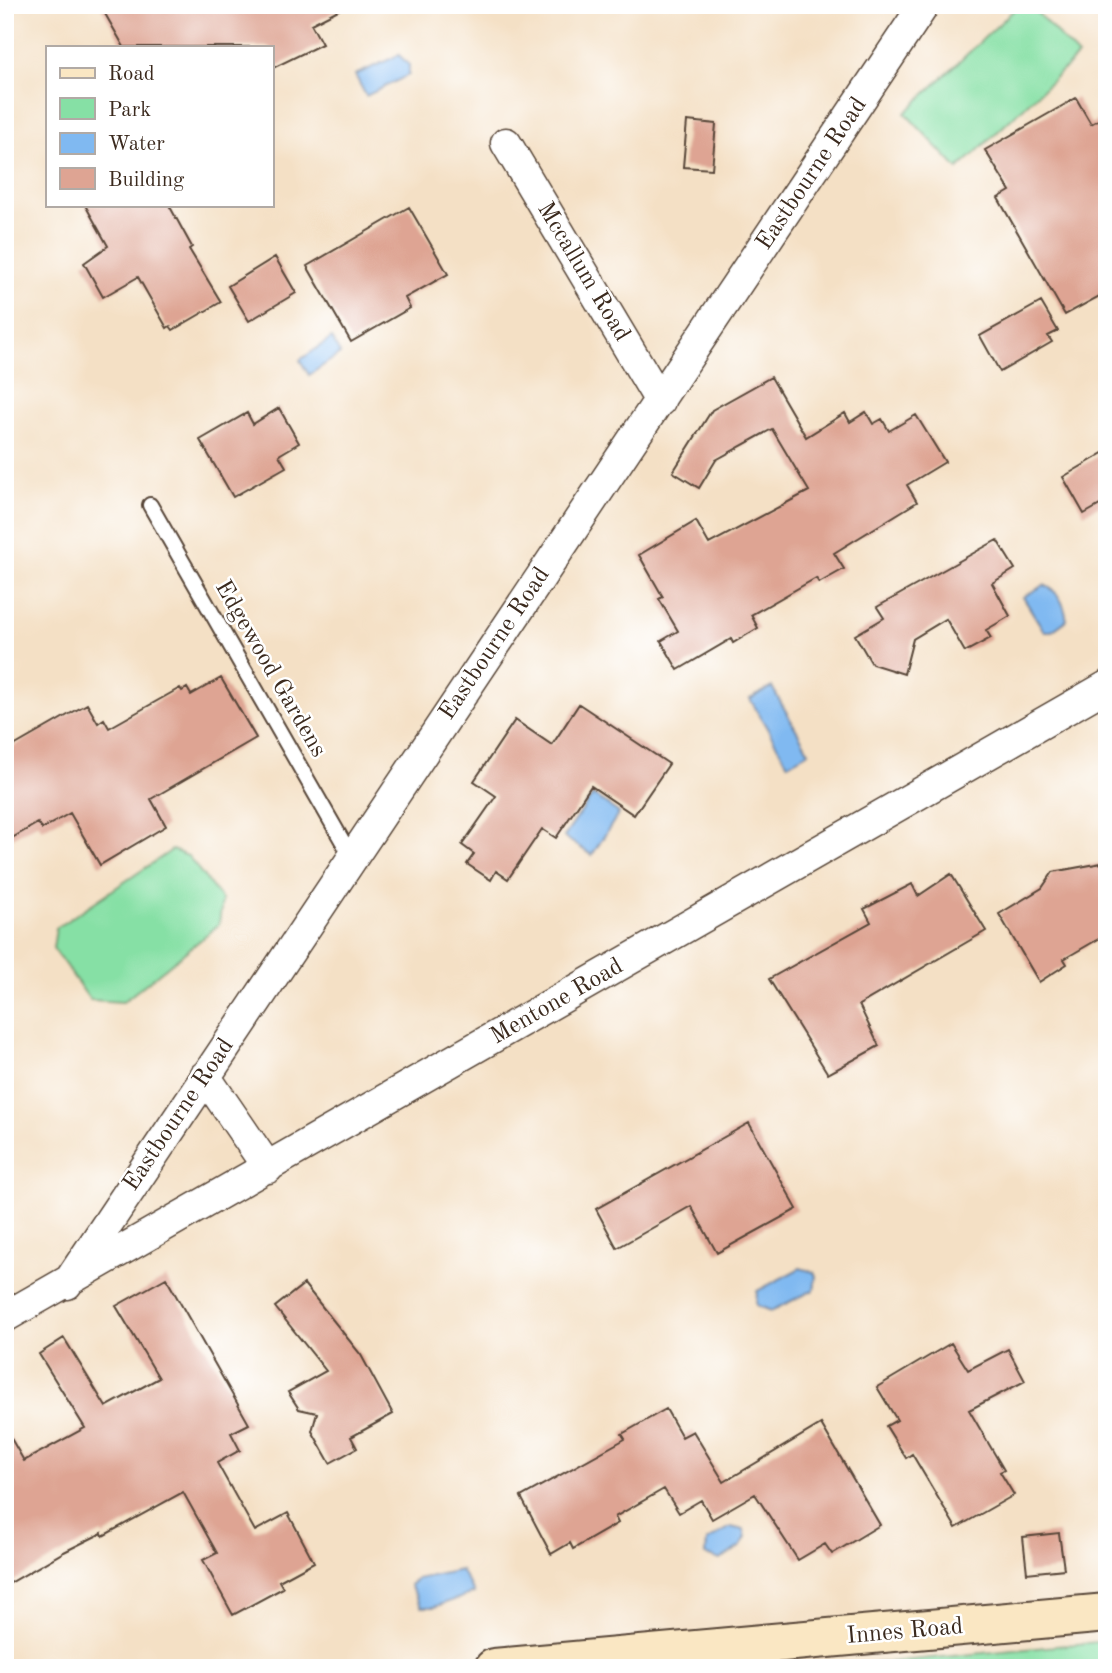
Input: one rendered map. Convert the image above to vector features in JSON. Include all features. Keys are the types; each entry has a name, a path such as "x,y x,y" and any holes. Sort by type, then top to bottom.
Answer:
{"street":[{"name":"Eastbourne Road","path":"67,1284 351,856 660,401 924,5"},
{"name":"Mccallum Road","path":"506,143 660,401"},
{"name":"Mentone Road","path":"5,1317 67,1284 1107,685"},
{"path":"205,1076 268,1168"},
{"name":"Innes Road","path":"494,1668 1107,1613"}],"lane":[{"name":"Edgewood Gardens","path":"150,506 351,856"}],"green space":[{"path":"1019,5 1030,5 1078,56 958,169 905,113"},
{"path":"172,850 188,856 222,900 219,925 123,1002 90,1000 53,948 56,928"},
{"path":"1107,1641 1107,1668 830,1668"}],"water":[{"path":"399,55 409,65 409,75 366,96 355,75"},
{"path":"332,338 340,354 309,375 300,360"},
{"path":"1044,585 1060,599 1067,620 1052,631 1044,631 1023,597"},
{"path":"772,687 809,752 788,764 750,699"},
{"path":"593,795 619,813 592,855 564,837"},
{"path":"800,1268 814,1272 814,1290 771,1311 756,1305 757,1291"},
{"path":"731,1527 744,1530 746,1537 741,1546 720,1560 706,1555 707,1541"},
{"path":"461,1570 474,1593 434,1607 422,1607 410,1585 417,1579"}],"building":[{"path":"100,5 348,5 311,24 322,44 273,68 273,46 123,46"},
{"path":"1076,98 1091,124 1107,115 1107,292 1065,315 998,198 1010,191 985,150"},
{"path":"687,121 716,124 712,169 683,167"},
{"path":"86,206 170,206 192,247 189,249 221,302 173,330 170,326 167,328 138,277 103,297 84,263 108,246"},
{"path":"409,207 448,274 405,298 410,308 351,342 307,266"},
{"path":"275,257 296,293 249,321 228,286"},
{"path":"1041,302 1058,331 1048,336 1052,342 1000,372 980,336"},
{"path":"771,377 806,437 845,413 850,422 866,412 873,424 882,419 889,431 916,415 945,462 907,485 917,502 834,553 844,569 819,583 816,578 751,615 758,628 733,643 731,639 678,670 661,641 678,631 659,599 663,597 639,555 696,521 709,544 809,491 772,429 716,460 699,488 673,472 712,410"},
{"path":"279,408 299,443 279,455 286,467 233,497 200,440 247,413 253,424"},
{"path":"1107,451 1107,501 1084,514 1063,477"},
{"path":"997,540 1015,569 992,583 1010,616 986,630 991,638 965,652 946,619 913,639 904,674 872,664 855,635 884,618 877,607"},
{"path":"221,678 256,738 151,799 166,826 100,865 70,813 42,829 38,823 5,842 5,751 87,704 98,723 104,719 109,728 180,688 182,691 187,688 191,695"},
{"path":"579,704 669,764 634,815 591,786 556,838 542,829 508,879 496,871 491,880 467,864 474,854 462,845 496,796 474,781 515,720 552,745"},
{"path":"1107,862 1107,934 1064,959 1067,964 1039,982 999,914 1042,888 1053,872"},
{"path":"951,874 986,931 859,1005 879,1046 828,1074 769,979 871,922 864,909 912,884 918,896"},
{"path":"749,1123 797,1209 717,1253 691,1206 617,1248 596,1209"},
{"path":"166,1278 249,1424 231,1433 240,1450 217,1463 255,1531 288,1513 314,1562 279,1581 283,1588 233,1615 203,1560 217,1553 183,1492 103,1536 102,1533 64,1552 5,1586 5,1428 24,1461 85,1428 39,1354 64,1338 106,1407 159,1378 116,1306"},
{"path":"304,1284 361,1355 393,1414 351,1437 357,1448 330,1463 312,1431 317,1413 299,1409 288,1392 326,1371 275,1307"},
{"path":"951,1343 968,1370 1008,1349 1025,1381 969,1410 1004,1470 1000,1472 1014,1495 956,1528 912,1454 906,1458 886,1426 897,1420 877,1387"},
{"path":"666,1409 682,1437 693,1431 724,1482 821,1424 880,1525 832,1554 825,1544 798,1560 755,1494 712,1519 701,1500 679,1513 664,1489 615,1517 618,1523 573,1549 570,1543 551,1554 521,1497 625,1439 622,1434"},
{"path":"1059,1533 1064,1569 1027,1573 1023,1537"}]}
